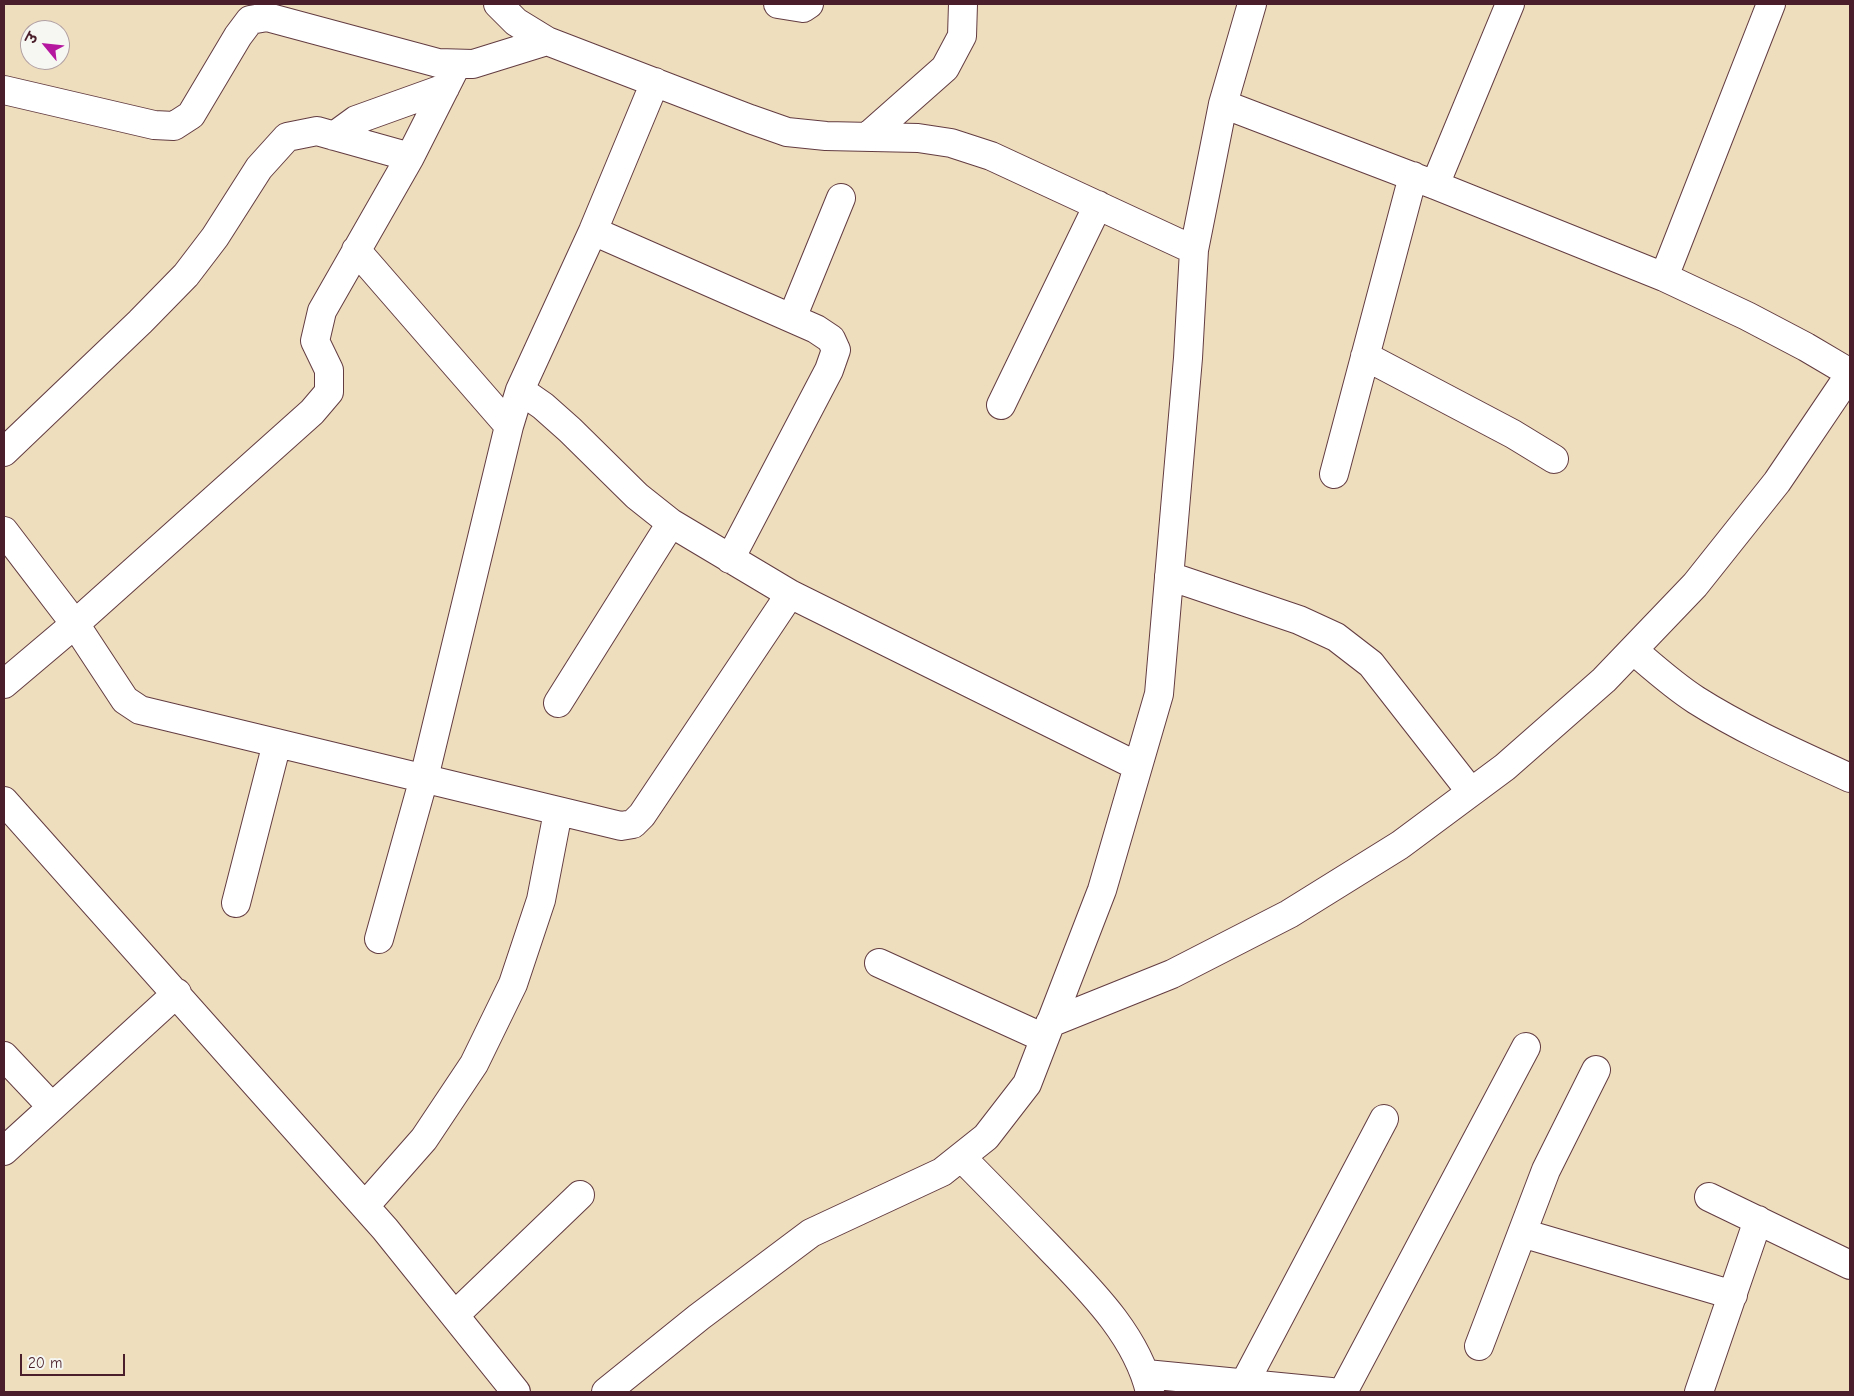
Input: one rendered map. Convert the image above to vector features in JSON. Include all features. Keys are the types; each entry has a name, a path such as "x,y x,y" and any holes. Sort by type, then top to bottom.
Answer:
{"street":[{"path":"778,4 803,8 809,4"},
{"path":"867,137 945,68 962,36 963,4"},
{"path":"606,1392 699,1316 811,1233 942,1172 986,1137 1026,1084 1102,890 1159,694 1188,358 1194,250 1223,104 1252,4"},
{"path":"1334,474 1365,356 1424,180 1510,4"},
{"path":"1664,277 1771,4"},
{"path":"4,684 75,624 312,412 329,392 329,370 315,341 322,310 410,157 445,88 507,13 547,41 787,132 826,136 918,138 951,142 991,156 1194,250"},
{"path":"4,90 154,125 174,126 191,116 238,36 250,20 266,17 438,63 465,64 547,41"},
{"path":"379,938 424,778 509,426 520,390 592,231 655,82"},
{"path":"334,136 356,120 445,88"},
{"path":"878,963 1047,1030 1172,974 1288,914 1400,845 1506,767 1604,680 1695,585 1777,482 1850,374 1806,347 1747,316 1664,277 1424,180 1223,104"},
{"path":"4,452 140,322 186,275 215,237 259,168 287,137 316,131 410,157"},
{"path":"792,318 841,198"},
{"path":"1000,405 1098,205"},
{"path":"592,231 816,329 831,339 836,350 829,370 730,559"},
{"path":"356,250 509,426"},
{"path":"1365,356 1513,434 1554,459"},
{"path":"520,390 570,430 637,496 671,523 730,559 790,594 1137,766"},
{"path":"558,703 671,523"},
{"path":"4,531 75,624 125,700 140,710 621,826 633,824 642,815 790,594"},
{"path":"1169,576 1299,620 1336,637 1371,664 1471,792"},
{"path":"1633,650 1694,699 1773,742 1850,778"},
{"path":"236,903 277,743"},
{"path":"4,801 365,1206 516,1392"},
{"path":"365,1206 424,1139 474,1064 500,1011 513,984 541,900 558,812"},
{"path":"4,1151 177,994"},
{"path":"1343,1392 1526,1047"},
{"path":"4,1056 52,1107"},
{"path":"1479,1346 1546,1170 1596,1070"},
{"path":"1244,1384 1384,1119"},
{"path":"961,1156 1101,1301 1126,1338 1148,1383 1244,1384 1331,1392"},
{"path":"455,1315 580,1195"},
{"path":"1709,1197 1850,1265"},
{"path":"1699,1392 1758,1220"},
{"path":"1522,1233 1732,1295"}]}
